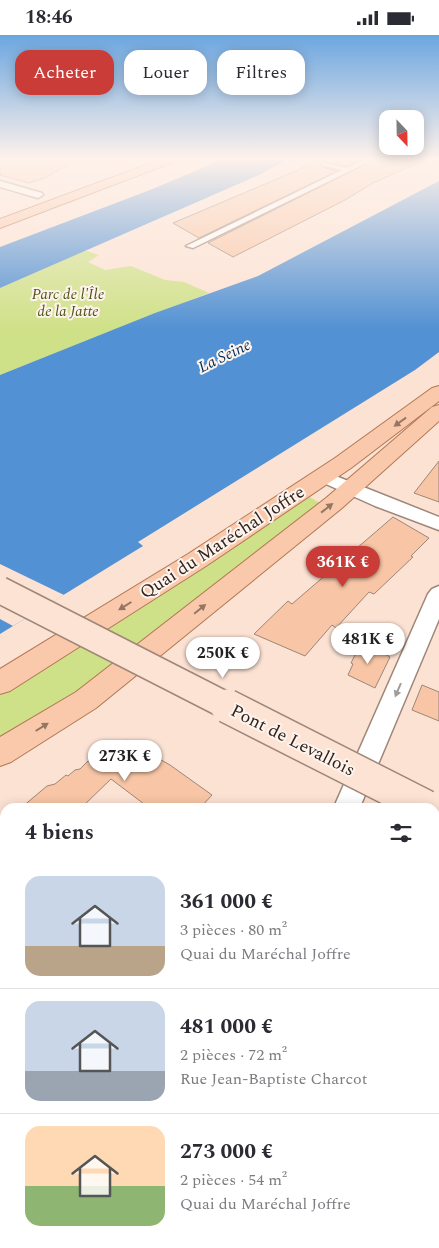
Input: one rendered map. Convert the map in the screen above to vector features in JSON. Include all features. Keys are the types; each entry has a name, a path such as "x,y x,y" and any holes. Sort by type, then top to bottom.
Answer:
{"main road":[{"path":"0,224 22,216"},
{"name":"Quai du Maréchal Joffre","path":"0,683 197,560 323,476 439,392"},
{"name":"Quai du Maréchal Joffre","path":"0,753 86,700 352,488 439,411"},
{"name":"Pont de Levallois","path":"0,590 418,803"}],"street":[{"path":"190,246 253,216"},
{"path":"323,476 439,524"},
{"path":"349,803 439,594"}],"green space":[{"name":"Parc de l'Île de la Jatte","path":"84,250 99,255 88,262 105,270 131,266 165,280 184,282 209,293 0,375 0,288"},
{"path":"308,496 320,503 78,693 0,741 0,695"}],"water":[{"path":"83,216 166,216 0,288 0,247"},
{"name":"La Seine","path":"373,216 439,216 439,352 415,370 138,542 143,546 0,634 0,375 155,313 258,276"}],"pier":[{"path":"0,564 64,595 13,626 0,619"}],"building":[{"path":"190,216 245,216 199,238 173,223"},
{"path":"263,216 314,216 233,257 208,243"},
{"path":"439,461 439,502 414,493"},
{"path":"393,517 429,538 411,556 413,557 374,594 369,592 336,628 332,625 305,656 254,634 288,601 292,604"},
{"path":"362,641 390,657 375,688 348,675 353,664 351,663"},
{"path":"422,685 439,692 439,721 412,710"},
{"path":"126,740 170,765 212,795 205,803 143,803 111,779 86,803 27,803 47,786 55,784 66,775 68,776 75,770 80,769 88,761 95,767"}]}
